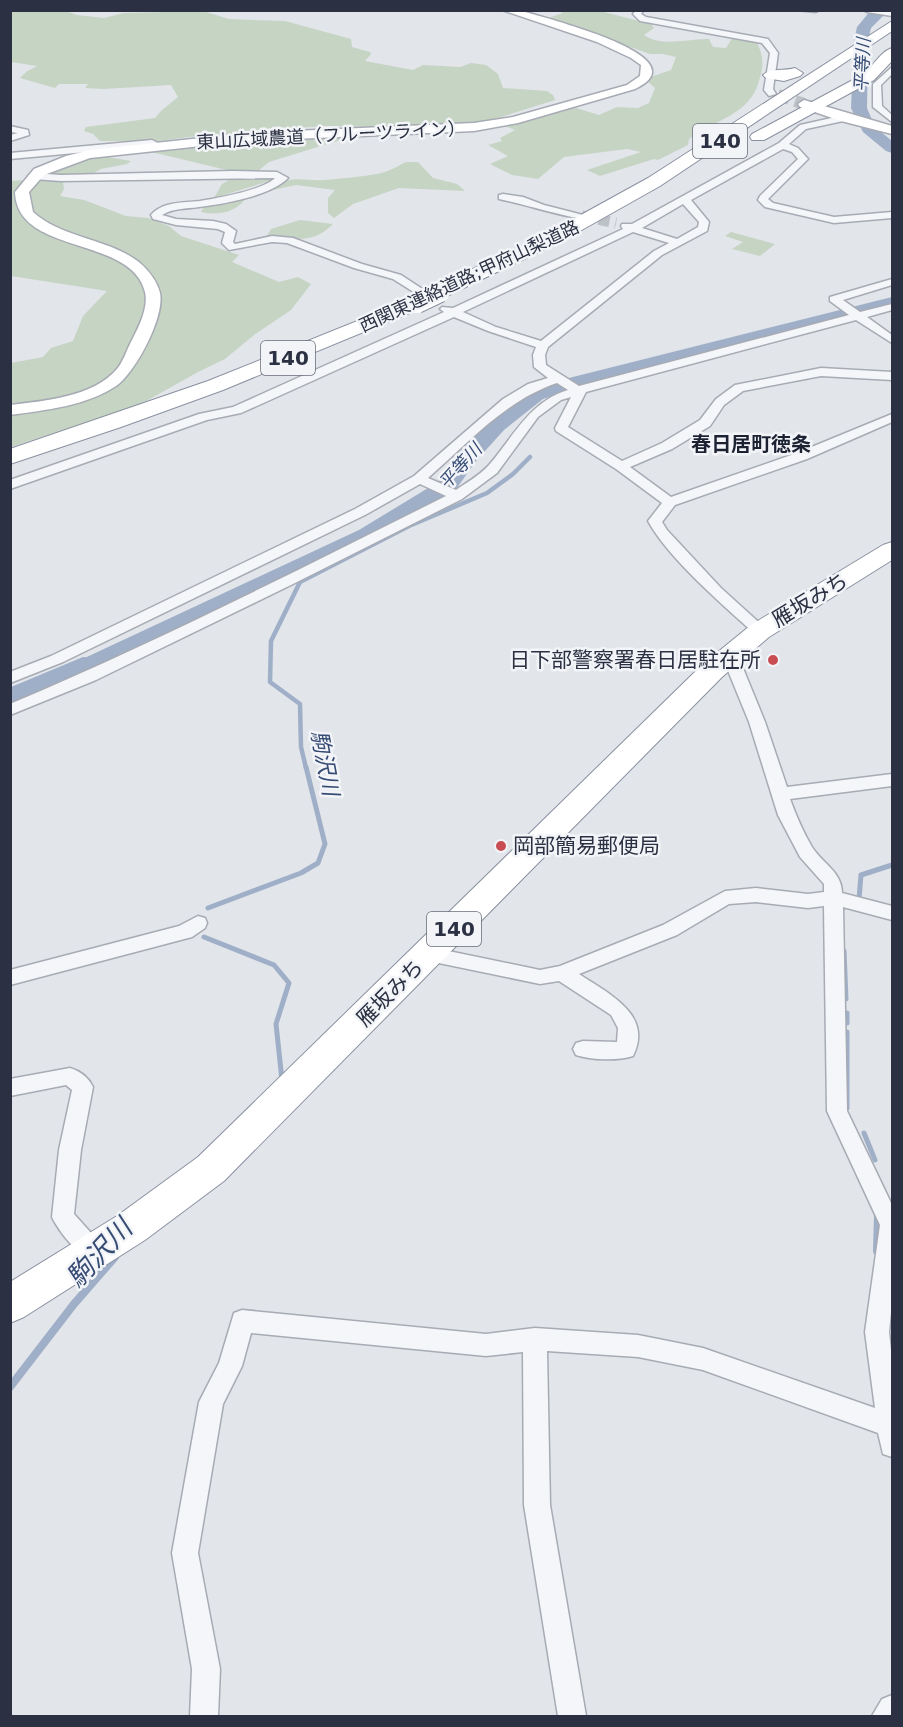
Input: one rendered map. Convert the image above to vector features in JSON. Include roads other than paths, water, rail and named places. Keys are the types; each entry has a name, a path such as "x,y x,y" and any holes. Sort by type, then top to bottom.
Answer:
{"highway":[{"name":"西関東連絡道路;甲府山梨道路","path":"10,457 158,408 269,366 429,298 557,236 708,148 890,20"},
{"path":"744,145 808,106 840,94 886,69 892,52"},
{"path":"771,75 795,74 836,56"},
{"path":"588,216 775,94 795,74"},
{"path":"557,236 593,221 724,156"},
{"path":"10,463 158,408"},
{"name":"雁坂みち","path":"10,1304 131,1228 211,1169 701,681 760,631 892,550"}],"street":[{"name":"東山広域農道（フルーツライン）","path":"33,176 46,168 71,159 159,146 300,133 414,130 488,125 625,89 639,84 647,75 646,64 636,55 600,40 507,10"},
{"path":"640,10 637,14 643,19 765,41 774,53 770,64 771,75 768,90 775,94"},
{"path":"801,10 816,10"},
{"path":"867,10 890,20"},
{"path":"886,69 877,84 876,99 878,107 890,126"},
{"path":"808,106 845,118 890,126"},
{"path":"10,485 204,417 237,410 633,228 782,145 803,127 845,118"},
{"path":"10,129 25,132 24,135 10,138"},
{"path":"10,156 67,148 152,143 159,146"},
{"path":"782,145 795,150 803,159 782,183 763,196 763,200 769,205 834,220 892,215"},
{"path":"10,410 67,400 101,387 120,375 138,343 152,302 152,292 147,281 126,261 49,228 30,217 23,205 22,192 33,176 61,178 277,175 283,178 270,185 203,203 165,209 157,212 157,218 181,223 203,222 220,225 231,231 227,243 233,248 272,239 290,240 358,266 397,277 452,313 543,345"},
{"path":"503,197 519,199 541,208 588,216"},
{"path":"578,390 540,367 539,355 543,345 658,253 703,229 704,222 685,200"},
{"path":"616,223 676,242"},
{"path":"892,282 834,299 892,340"},
{"path":"10,710 90,676 288,581 457,496 492,470 534,414 557,397 611,380 892,307"},
{"path":"621,466 667,446 705,423 720,402 739,388 821,372 892,376"},
{"path":"10,678 57,659 350,517 419,479 507,402 532,387 559,378"},
{"path":"578,390 561,428 621,466 669,502"},
{"path":"760,631 716,591 661,532 655,521 664,512 669,502 802,456 892,418"},
{"path":"419,479 457,496"},
{"path":"730,656 757,722 787,815 806,852 833,882 837,1111 891,1225 877,1332 892,1436"},
{"path":"780,794 892,780"},
{"path":"429,954 540,977 562,973 669,930 725,898 756,895 808,901 834,898 892,913"},
{"path":"10,978 185,932 198,923"},
{"path":"562,973 618,1010 628,1028 626,1050 583,1049"},
{"path":"10,1088 70,1076 83,1087 70,1150 63,1217 93,1251"},
{"path":"204,1716 206,1669 185,1553 211,1402 230,1366 242,1322 302,1325 429,1341 486,1345 535,1339 638,1346 703,1359 892,1436"},
{"path":"535,1339 537,1504 572,1716"},
{"path":"886,1716 892,1709"}],"water":[{"path":"83,657 116,661 11,705 11,687"}],"waterway":[{"name":"平等川","path":"878,10 878,14 864,27 861,41 859,108 868,129 892,148"},
{"name":"平等川","path":"10,700 70,675 367,535 446,487 468,456 496,425 536,395 560,386 892,303"},
{"name":"駒沢川","path":"306,768 301,747 300,704 270,682 271,641 300,582 409,526 487,493 513,474 530,457"},
{"name":"駒沢川","path":"208,908 301,873 318,863 325,844 306,767"},
{"path":"859,899 861,875 892,865"},
{"name":"駒沢川","path":"204,937 274,965 289,983 276,1024 282,1080"},
{"path":"844,951 846,999"},
{"path":"847,1013 847,1023"},
{"path":"847,1032 847,1108"},
{"path":"864,1133 875,1160"},
{"path":"877,1251 878,1215"},
{"name":"駒沢川","path":"10,1387 74,1304 115,1257"}],"tunnel":[{"path":"778,95 804,104"},
{"path":"582,216 616,223"}],"place":[{"name":"日下部警察署春日居駐在所","path":"773,660"},
{"name":"岡部簡易郵便局","path":"501,846"}],"district":[{"name":"春日居町徳条","path":"751,444"}]}
